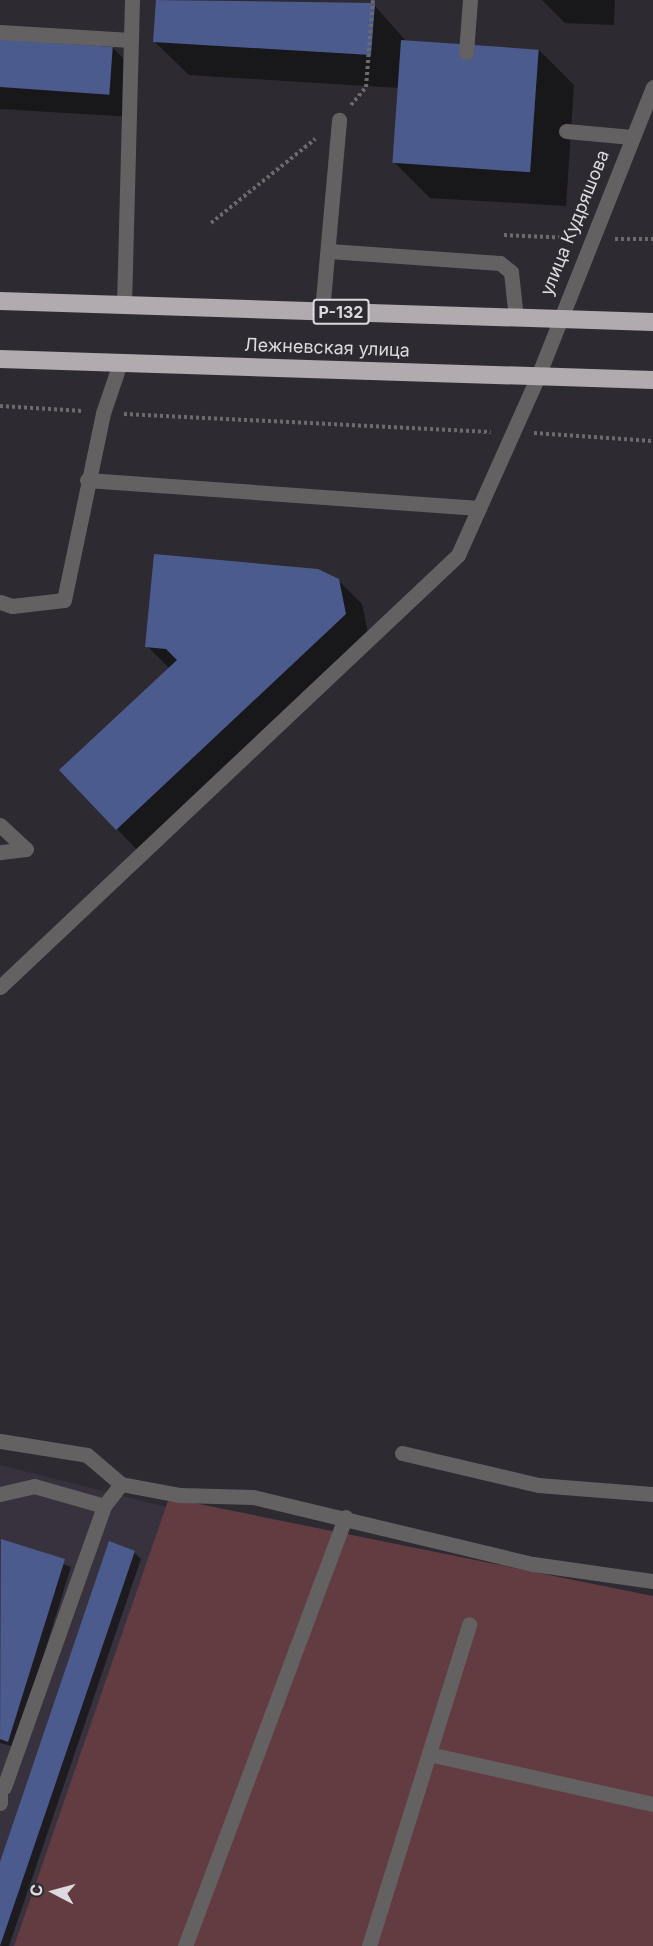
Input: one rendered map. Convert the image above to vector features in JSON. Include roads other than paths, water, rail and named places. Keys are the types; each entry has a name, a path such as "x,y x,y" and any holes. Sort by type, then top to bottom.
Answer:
{"highway":[{"name":"Лежневская улица","path":"0,301 653,322"},
{"name":"Лежневская улица","path":"0,359 653,380"}],"street":[{"path":"124,305 132,0"},
{"path":"466,52 470,0"},
{"path":"0,32 131,40"},
{"name":"улица Кудряшова","path":"0,987 458,555 538,376 557,319 653,87"},
{"path":"322,311 339,120"},
{"path":"566,131 632,137"},
{"path":"329,251 500,263 511,272 516,318"},
{"path":"0,602 12,606 64,600 87,480 103,412 120,363"},
{"path":"87,480 479,508"},
{"path":"0,825 26,849 0,852"},
{"path":"0,1441 87,1455 121,1484 180,1495 253,1497 345,1517 533,1564 653,1581"},
{"path":"402,1453 538,1485 653,1494"},
{"path":"0,1803 2,1787 104,1506 121,1484"},
{"path":"0,1494 34,1486 104,1506"},
{"path":"185,1946 345,1517"},
{"path":"369,1946 469,1624"},
{"path":"429,1754 653,1804"}]}
